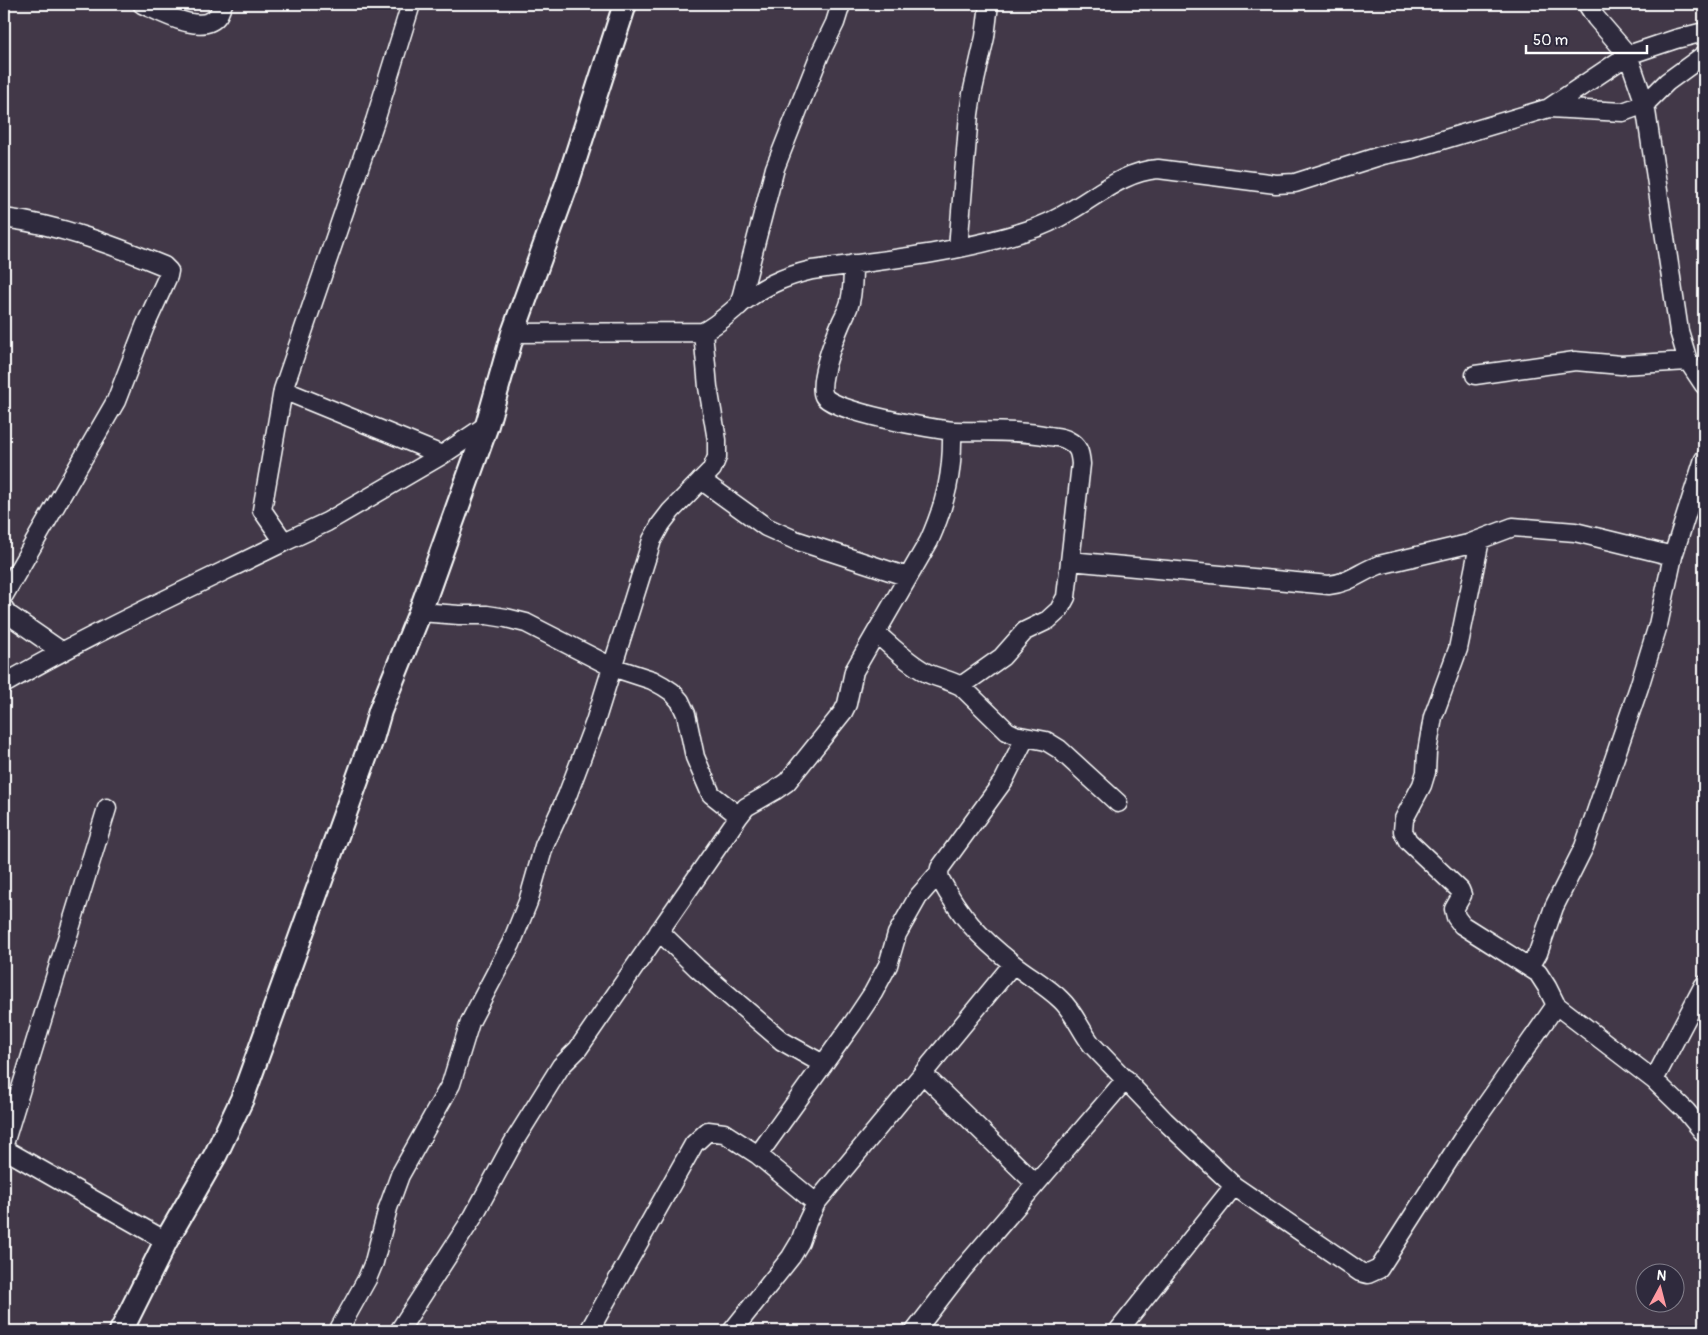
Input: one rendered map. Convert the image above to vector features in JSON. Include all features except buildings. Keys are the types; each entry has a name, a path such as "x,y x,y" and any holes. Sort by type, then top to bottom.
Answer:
{"street":[{"path":"142,4 188,24 206,24 218,16 222,4"},
{"path":"284,542 262,510 283,390 375,121 411,4"},
{"path":"121,1331 166,1240 216,1154 242,1099 372,739 380,711 420,612 487,425 513,333 568,181 625,4"},
{"path":"739,306 775,168 820,54 835,23 841,4"},
{"path":"958,248 969,114 985,37 989,4"},
{"path":"1587,4 1596,18 1628,55 1645,104 1679,331 1688,361 1704,385"},
{"path":"513,333 703,332 715,326 739,306 773,283 789,276 958,248 999,239 1044,225 1129,176 1144,170 1276,184 1295,183 1383,155 1412,149 1549,108 1628,55 1704,32"},
{"path":"1549,108 1623,112 1645,104 1667,82 1704,55"},
{"path":"4,218 29,221 116,247 164,266 168,271 168,276 145,326 116,401 4,595"},
{"path":"853,264 851,300 848,311 841,322 826,368 823,394 827,400 838,406 862,413 952,431 1036,433 1066,439 1080,450 1081,464 1066,597 1059,610 1048,620 1025,632 1002,657 961,686"},
{"path":"338,1331 367,1279 374,1262 388,1208 400,1175 451,1084 470,1022 511,944 528,902 544,846 567,796 595,722 652,540 671,511 712,469 718,440 708,387 703,332"},
{"path":"1475,375 1575,362 1620,365 1688,361"},
{"path":"283,390 442,455"},
{"path":"4,684 61,651 327,522 442,455 487,425"},
{"path":"399,1331 473,1217 513,1143 561,1066 578,1050 739,816 746,807 774,792 787,782 843,712 847,704 854,671 929,541 945,500 951,470 952,431"},
{"path":"1530,967 1538,953 1554,907 1584,847 1608,777 1658,626 1673,556 1704,459"},
{"path":"701,480 766,528 794,540 908,577"},
{"path":"1070,561 1329,585 1341,584 1352,580 1368,569 1379,565 1480,540 1504,529 1525,527 1575,532 1673,556"},
{"path":"1480,540 1458,648 1433,717 1427,752 1426,772 1422,785 1404,818 1403,831 1408,841 1460,890 1462,895 1454,909 1456,917 1462,925 1538,973 1556,1005 1654,1080 1686,1111 1704,1133"},
{"path":"4,608 6,613 61,651"},
{"path":"420,612 487,615 526,623 612,666 652,680 672,692 680,700 686,714 695,757 711,794 739,816"},
{"path":"876,633 928,674 952,681 961,686 1007,731 1025,738 1046,741 1059,749 1118,803"},
{"path":"758,1156 854,1023 888,965 897,934 918,897 938,873 1004,780 1025,738"},
{"path":"4,1144 107,808"},
{"path":"938,873 947,892 966,921 1013,964 1064,1002 1081,1032 1165,1121 1234,1186 1355,1270 1368,1274 1379,1270 1463,1138 1556,1005"},
{"path":"659,931 697,968 782,1041 823,1064"},
{"path":"732,1331 791,1257 800,1242 816,1203 1013,964"},
{"path":"1654,1080 1699,1007 1704,985"},
{"path":"922,1074 1036,1184"},
{"path":"915,1331 962,1270 1126,1079"},
{"path":"589,1331 694,1144 708,1131 724,1133 758,1156 816,1203"},
{"path":"4,1150 166,1240"},
{"path":"1118,1331 1234,1186"}]}
